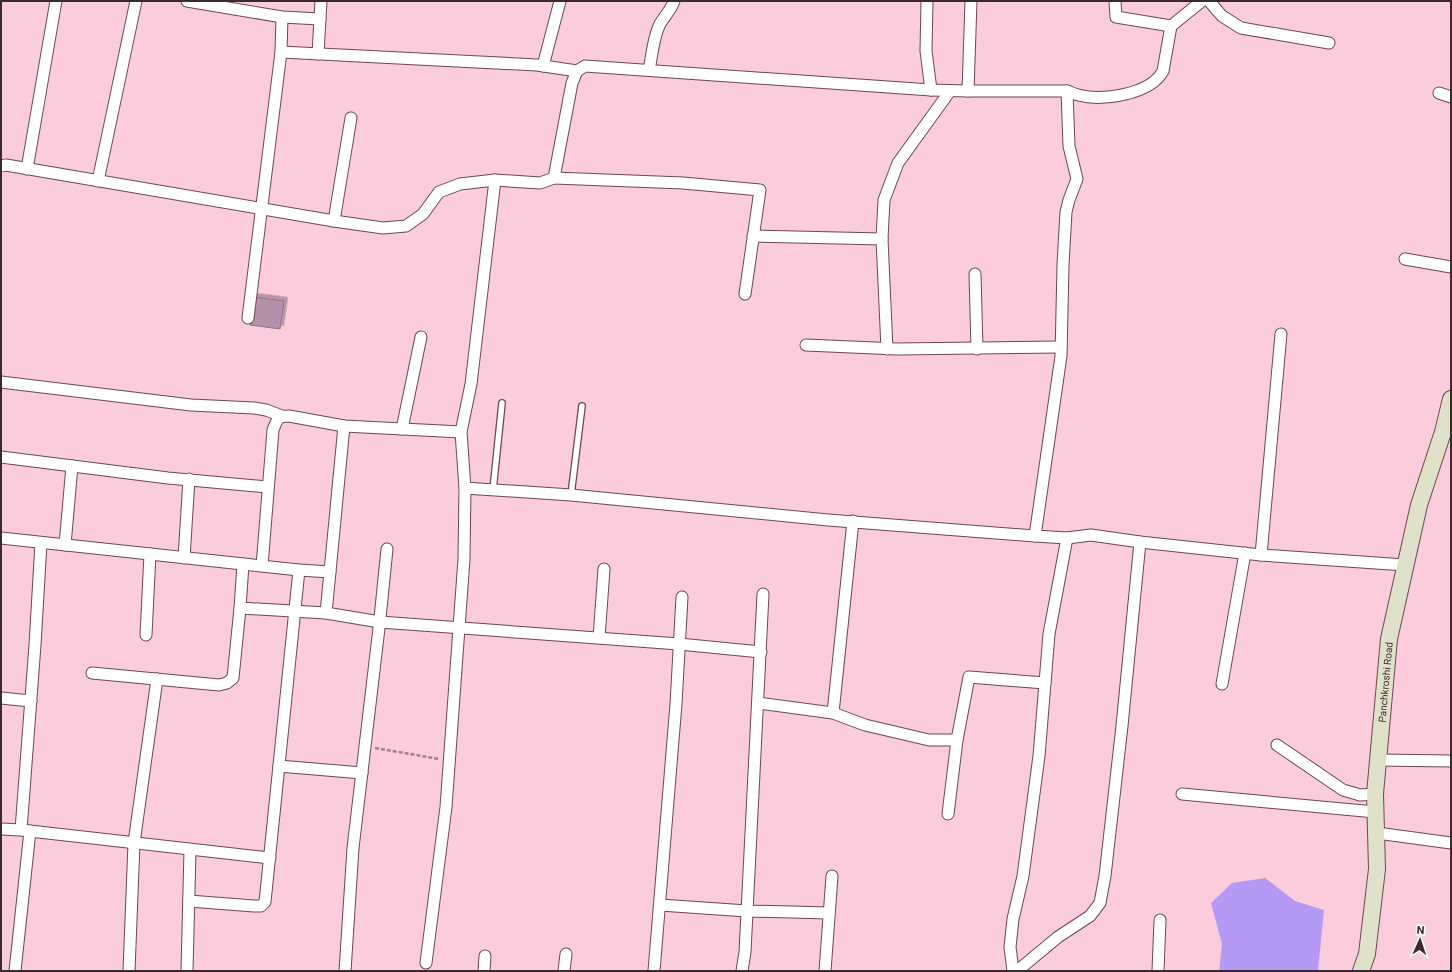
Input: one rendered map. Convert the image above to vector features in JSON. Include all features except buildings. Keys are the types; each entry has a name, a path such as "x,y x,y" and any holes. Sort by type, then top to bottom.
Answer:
{"street":[{"path":"27,169 56,1"},
{"path":"98,181 136,1"},
{"path":"187,1 237,5 282,17 320,19"},
{"path":"318,54 321,1"},
{"path":"543,66 560,1"},
{"path":"649,70 656,34 660,24 673,6 674,1"},
{"path":"927,1 926,51 930,90"},
{"path":"968,91 972,1"},
{"path":"1115,1 1116,17 1171,26"},
{"path":"554,178 572,82 577,71 585,66 930,90 1067,91 1078,95 1104,96 1134,92 1145,88 1160,78 1163,71 1171,26 1202,1"},
{"path":"1209,1 1222,16 1241,28 1329,43"},
{"path":"248,318 281,52 282,17"},
{"path":"281,52 543,66 577,71"},
{"path":"887,349 882,239 884,200 898,164 950,91"},
{"path":"1035,536 1061,348 1066,212 1068,200 1074,190 1077,179 1069,146 1067,91"},
{"path":"1439,93 1451,97"},
{"path":"334,221 351,118"},
{"path":"1,166 27,169 383,228 406,226 423,214 439,192 460,184 495,180 540,183 554,178 684,183 760,190 745,294"},
{"path":"426,963 446,807 465,528 466,488 461,432 471,384 495,180"},
{"path":"753,236 882,239"},
{"path":"1405,259 1451,268"},
{"path":"975,274 977,349"},
{"path":"1261,555 1281,334"},
{"path":"402,429 421,337"},
{"path":"806,345 887,349 1061,348"},
{"path":"1,382 191,404 254,408 266,410 282,416 344,426 461,432"},
{"name":"Panchkroshi Road","path":"1361,971 1367,954 1377,869 1375,794 1389,639 1418,505 1447,433 1451,400"},
{"path":"262,566 273,430 276,420 282,416"},
{"path":"326,613 344,426"},
{"path":"1,457 189,480 268,487"},
{"path":"65,545 72,466"},
{"path":"184,558 189,480"},
{"path":"466,488 571,495 853,522 1035,536 1067,538 1091,535 1140,542 1261,555 1405,565"},
{"path":"834,713 853,522"},
{"path":"1,538 330,572"},
{"path":"1013,971 1010,946 1013,920 1023,876 1039,756 1049,634 1067,538"},
{"path":"1017,971 1058,937 1090,916 1100,903 1105,876 1122,726 1140,542"},
{"path":"15,971 25,831 31,701 41,543"},
{"path":"345,971 353,848 380,622 387,549"},
{"path":"1222,684 1245,553"},
{"path":"146,634 150,554"},
{"path":"92,673 219,685 227,683 233,678 240,608 242,564"},
{"path":"599,638 604,569"},
{"path":"189,901 261,906 265,902 299,570"},
{"path":"742,971 745,952 763,594"},
{"path":"654,971 676,704 682,597"},
{"path":"240,608 326,613 380,622 679,644 761,652"},
{"path":"948,814 957,740 969,677 1045,683"},
{"path":"129,971 134,843 157,679"},
{"path":"1,698 31,701"},
{"path":"758,703 834,713 865,724 929,740 957,740"},
{"path":"1277,745 1343,790 1360,795 1375,794"},
{"path":"1378,760 1451,761"},
{"path":"279,766 362,773"},
{"path":"1182,794 1375,812"},
{"path":"1,829 270,858"},
{"path":"1377,833 1451,843"},
{"path":"187,971 190,850"},
{"path":"824,971 832,876"},
{"path":"660,905 747,911 829,913"},
{"path":"1158,971 1160,920"},
{"path":"564,971 566,954"},
{"path":"484,971 485,956"}],"lane":[{"path":"493,490 502,403"},
{"path":"571,495 582,406"}],"path":[{"path":"365,747 449,761"}],"shaded area":[{"path":"1265,878 1295,901 1324,910 1318,971 1219,971 1222,944 1211,903 1232,883"}]}
